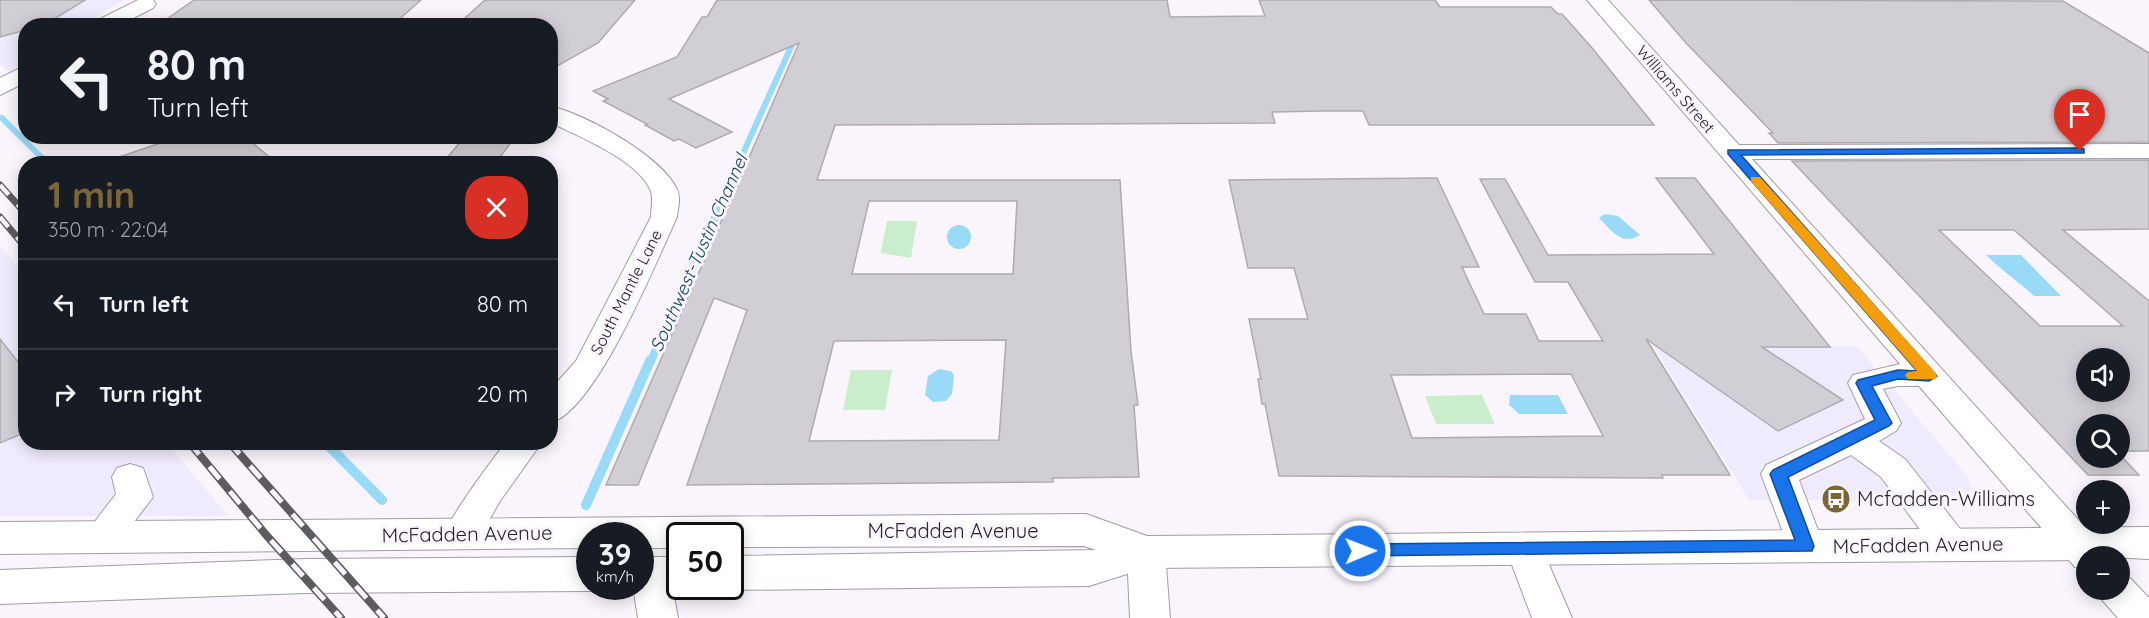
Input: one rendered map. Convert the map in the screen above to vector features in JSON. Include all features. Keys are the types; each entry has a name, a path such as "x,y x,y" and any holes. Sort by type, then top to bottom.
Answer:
{"main road":[{"name":"McFadden Avenue","path":"0,538 1086,530 1146,552"},
{"name":"McFadden Avenue","path":"2121,546 2149,543"},
{"name":"McFadden Avenue","path":"744,573 1089,569 1146,552 1952,545 2076,550"},
{"path":"0,587 306,576 576,573"}],"street":[{"name":"Williams Street","path":"1598,0 2079,546"},
{"path":"120,18 149,2"},
{"path":"0,88 18,77"},
{"path":"0,105 18,93"},
{"name":"South Mantle Lane","path":"558,117 599,137 635,159 654,175 665,192 664,217 589,366 558,403"},
{"path":"1732,152 2149,151"},
{"path":"1806,546 1779,474 1854,440 1884,423 1864,383 1898,375 1929,376"},
{"path":"1854,440 1893,468 1952,545"},
{"path":"463,533 487,492 519,450"},
{"path":"102,537 135,497 130,477"},
{"path":"1525,549 1552,618"},
{"path":"1146,552 1150,618"},
{"path":"657,574 658,618"},
{"path":"2126,600 2142,618"}],"shaded area":[{"path":"0,0 124,0 94,18 18,18 18,66 9,72 0,64"},
{"path":"0,245 18,267 18,450 173,450 228,516 0,516"},
{"path":"1857,346 1968,477 1972,488 1966,496 1955,500 1749,500 1654,347"}],"green space":[{"path":"887,221 917,221 911,258 881,253"},
{"path":"851,370 892,370 885,410 843,410"},
{"path":"1482,395 1495,424 1436,424 1425,396"}],"water":[{"path":"1605,214 1618,216 1640,235 1628,239 1612,232 1599,218"},
{"path":"954,225 964,225 971,232 971,242 964,249 954,249 947,242 947,232"},
{"path":"1986,255 2021,255 2061,296 2034,296"},
{"path":"939,369 951,371 954,375 952,394 946,401 933,402 925,395 928,376"},
{"path":"1510,395 1558,395 1568,414 1519,414 1509,405"}],"building":[{"path":"0,0 85,0 56,18 18,18 18,32 0,37"},
{"path":"194,0 421,0 401,18 168,18"},
{"path":"485,0 635,0 598,43 558,66 558,18 465,18"},
{"path":"717,0 1167,0 1170,17 1265,16 1259,0 1435,0 1440,7 1551,7 1558,14 1562,14 1593,49 1654,125 1369,125 1363,111 1323,111 1272,112 1275,123 835,125 817,180 1120,180 1131,351 1138,405 1134,405 1139,477 1053,478 1053,482 687,485 747,310 714,298 638,485 606,485 799,43 669,99 732,132 696,148 679,139 674,141 645,125 647,124 603,101 608,99 593,91 677,57 702,17 707,17","holes":["869,201 1017,201 1013,274 852,274","1006,340 999,440 809,441 834,341"]},
{"path":"1649,0 2063,1 2149,53 2149,142 1778,143 1769,133 1773,133 1686,43"},
{"path":"157,144 254,144 268,156 122,156"},
{"path":"459,144 510,144 501,156 449,156"},
{"path":"2149,160 2149,229 2063,230 2149,301 2149,451 2130,451 2130,414 2076,414 2076,462 1792,161","holes":["1939,230 2014,230 2123,326 2040,326"]},
{"path":"1437,178 1479,267 1462,267 1484,314 1526,314 1539,341 1603,341 1568,282 1535,282 1480,179 1505,179 1548,255 1714,254 1656,178 1695,178 1830,347 1762,347 1843,400 1778,431 1646,339 1730,475 1662,475 1663,478 1279,476 1265,404 1262,404 1258,379 1261,379 1249,319 1308,319 1294,268 1248,268 1229,180","holes":["1571,374 1603,436 1412,438 1391,375"]},
{"path":"0,339 18,362 18,435 0,443"},
{"path":"2130,466 2139,475 2088,475 2081,468 2130,468"}],"waterway":[{"name":"Southwest-Tustin Channel","path":"740,160 796,36"},
{"path":"2,118 18,134"},
{"path":"28,144 40,156"},
{"name":"Southwest-Tustin Channel","path":"650,363 741,159"},
{"name":"Southwest-Tustin Channel","path":"586,505 650,361"},
{"path":"333,450 382,500"}],"railway":[{"path":"0,185 18,205"},
{"path":"0,217 18,238"},
{"path":"196,450 267,536 341,618"},
{"path":"236,450 384,618"}],"slow traffic":[{"path":"1755,179 1929,376 1913,375"}],"place":[{"name":"Mcfadden-Williams","path":"1836,499"}],"route":[{"path":"1360,551 1806,546 1779,474 1854,440 1884,423 1864,383 1898,375 1929,376 1732,152 2080,151"}]}
